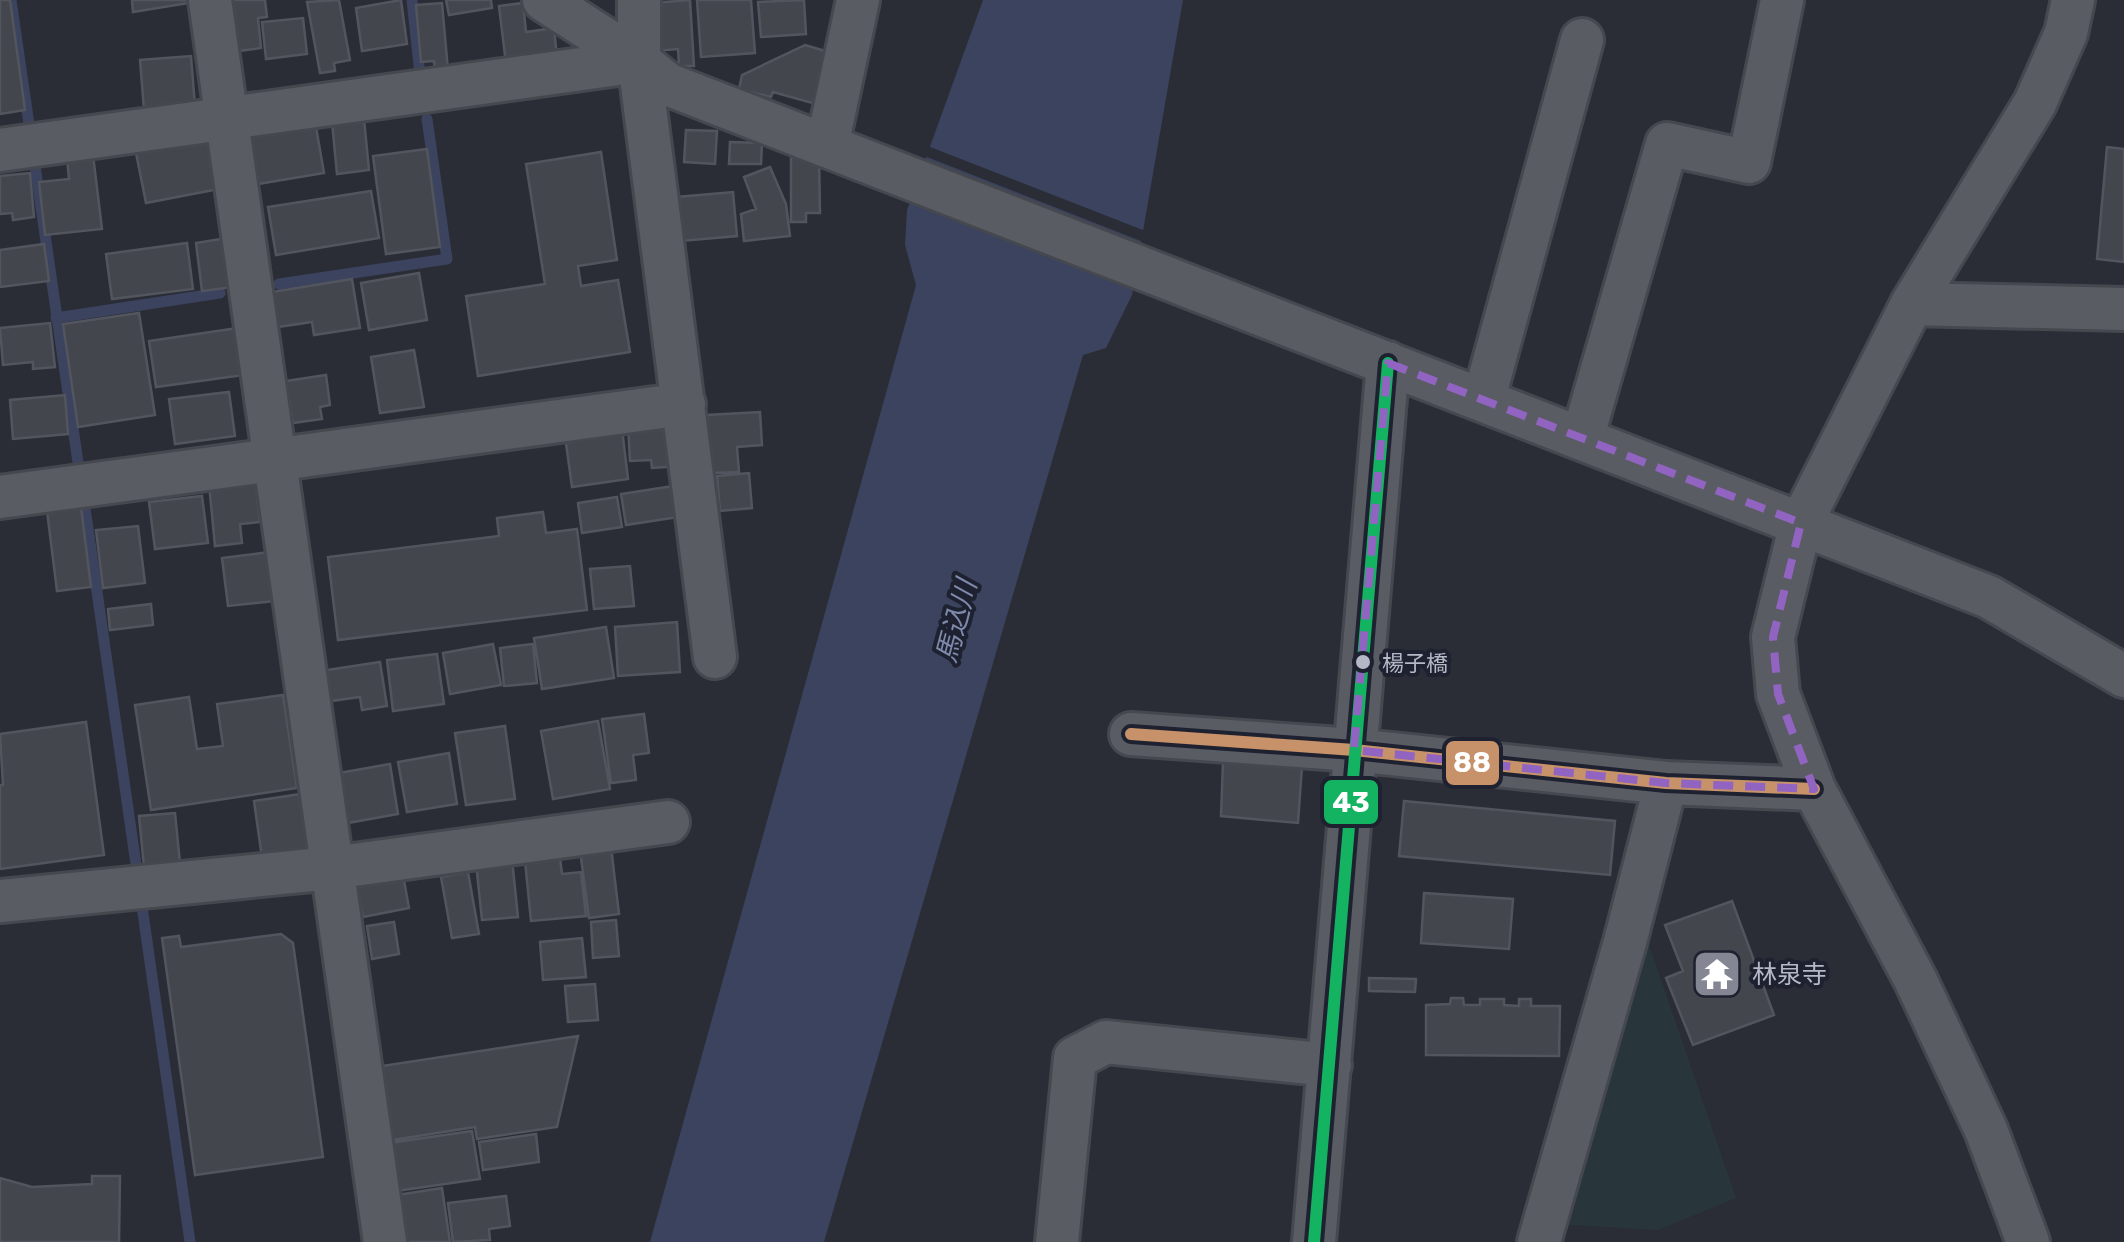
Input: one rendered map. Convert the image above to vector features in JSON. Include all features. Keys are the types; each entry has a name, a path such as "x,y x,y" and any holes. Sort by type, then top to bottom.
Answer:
{"street":[{"path":"210,0 385,1242"},
{"path":"544,0 668,84 1190,282 1388,364 1990,597 2124,676"},
{"path":"638,0 639,61 715,656"},
{"path":"842,152 858,0"},
{"path":"1582,440 1667,144 1749,162 1782,0"},
{"path":"2028,1242 1986,1130 1916,981 1814,789 1778,694 1773,637 1801,523 1912,304 2036,103 2066,33 2073,0"},
{"path":"1484,398 1582,40"},
{"path":"21,147 639,61"},
{"path":"1912,304 2124,309"},
{"path":"1314,1242 1343,1047 1354,750 1388,364"},
{"path":"1,488 82,486 684,404"},
{"path":"1131,734 1354,750 1666,783 1814,789"},
{"path":"1539,1242 1666,783"},
{"path":"0,901 332,868 668,822"},
{"path":"1057,1242 1076,1058 1106,1042 1343,1047"}],"highlighted area":[{"path":"1388,363 1801,523 1773,637 1778,694 1814,789 1666,783 1354,750"}],"shaded area":[{"path":"1625,942 1649,945 1736,1198 1658,1230 1556,1224"}],"water":[{"name":"馬込川","path":"983,0 1183,0 1132,295 1106,348 1083,355 824,1242 650,1242 916,285 905,245 907,210"}],"pier":[{"path":"925,145 1148,232 1146,243 922,155"}],"building":[{"path":"0,0 10,0 25,110 0,114"},
{"path":"132,0 189,0 189,3 133,12"},
{"path":"233,0 265,0 267,17 258,18 261,48 238,51"},
{"path":"339,0 350,60 334,63 335,71 320,73 307,2"},
{"path":"401,0 407,44 362,51 356,8"},
{"path":"446,0 491,0 492,8 449,15"},
{"path":"690,0 694,66 679,66 678,49 655,51 652,3"},
{"path":"697,0 751,0 755,53 701,57"},
{"path":"804,0 806,34 761,37 758,2"},
{"path":"442,3 448,70 435,71 434,61 421,62 416,5"},
{"path":"523,3 526,32 554,28 557,58 506,64 499,6"},
{"path":"303,18 307,54 266,59 262,22"},
{"path":"805,45 829,52 816,104 773,92 771,97 739,89 742,75"},
{"path":"191,56 195,106 144,110 140,60"},
{"path":"364,119 369,170 337,174 332,122"},
{"path":"315,121 324,173 258,184 249,132"},
{"path":"686,130 717,131 715,164 684,162"},
{"path":"214,139 224,188 146,203 136,153"},
{"path":"730,142 762,143 761,164 729,164"},
{"path":"2107,147 2124,149 2124,262 2097,259"},
{"path":"427,149 440,247 386,254 373,156"},
{"path":"601,152 617,260 578,266 581,286 618,280 630,352 478,376 466,296 545,284 526,164"},
{"path":"93,155 102,229 45,235 39,182 69,179 67,158"},
{"path":"791,156 819,156 820,213 806,213 806,222 791,222"},
{"path":"770,167 786,204 790,236 744,241 741,214 756,209 744,177"},
{"path":"30,173 34,217 13,220 12,213 0,214 0,176"},
{"path":"371,191 379,238 276,255 268,207"},
{"path":"733,192 737,236 681,241 677,197"},
{"path":"227,238 233,287 202,291 196,243"},
{"path":"187,243 193,289 112,299 106,254"},
{"path":"44,244 49,281 0,287 0,250"},
{"path":"419,273 427,320 369,330 361,283"},
{"path":"352,279 360,328 314,335 312,322 278,327 272,292"},
{"path":"139,313 155,415 78,427 63,324"},
{"path":"50,323 55,367 33,369 33,362 3,365 0,328"},
{"path":"238,328 244,375 156,387 149,341"},
{"path":"414,350 424,407 380,413 371,357"},
{"path":"326,375 330,405 320,407 322,419 293,423 286,381"},
{"path":"229,392 235,436 175,444 169,399"},
{"path":"65,395 68,434 13,439 10,400"},
{"path":"760,412 762,445 737,447 739,472 712,473 707,415"},
{"path":"678,421 681,466 652,468 651,460 630,461 628,424"},
{"path":"622,429 628,479 572,487 565,436"},
{"path":"749,473 752,508 720,511 717,476"},
{"path":"255,479 260,522 240,524 242,543 215,546 209,484"},
{"path":"680,485 685,516 626,525 621,494"},
{"path":"202,496 208,543 155,549 149,502"},
{"path":"617,497 622,527 582,533 578,503"},
{"path":"81,507 91,587 57,591 47,511"},
{"path":"543,512 546,533 577,529 587,610 338,640 328,557 499,536 497,518"},
{"path":"138,526 145,583 103,588 96,530"},
{"path":"270,552 276,601 228,606 222,558"},
{"path":"630,566 634,606 594,609 590,569"},
{"path":"151,604 153,625 110,630 108,609"},
{"path":"677,622 680,672 618,676 615,627"},
{"path":"606,627 614,678 542,689 534,638"},
{"path":"493,644 501,685 450,694 443,653"},
{"path":"533,644 537,683 504,686 500,648"},
{"path":"437,654 444,704 393,711 387,660"},
{"path":"380,662 387,706 362,710 360,697 331,701 327,670"},
{"path":"283,695 297,788 151,810 135,705 189,697 197,749 223,746 217,704"},
{"path":"644,714 649,753 633,755 636,780 611,783 602,719"},
{"path":"598,721 610,789 553,799 541,731"},
{"path":"86,722 104,855 0,869 0,734"},
{"path":"505,726 515,799 466,805 455,733"},
{"path":"449,753 457,804 407,812 398,762"},
{"path":"1223,762 1302,766 1298,823 1221,816"},
{"path":"390,764 398,814 348,823 339,773"},
{"path":"307,793 315,850 262,858 254,801"},
{"path":"1404,801 1615,821 1610,875 1399,856"},
{"path":"175,813 180,863 144,867 139,816"},
{"path":"611,847 619,914 589,918 580,850"},
{"path":"560,858 562,874 581,872 586,916 531,921 525,861"},
{"path":"512,859 518,917 482,920 476,863"},
{"path":"468,872 479,934 452,938 441,877"},
{"path":"403,875 409,908 363,917 356,883"},
{"path":"1424,893 1513,899 1509,949 1421,943"},
{"name":"林泉寺","path":"1732,901 1774,1015 1693,1045 1666,978 1683,971 1665,925"},
{"path":"616,920 619,956 593,958 591,922"},
{"path":"394,922 399,954 372,959 367,926"},
{"path":"281,934 293,943 323,1157 195,1175 162,938 179,936 181,947"},
{"path":"582,938 586,977 543,980 540,942"},
{"path":"1369,978 1416,979 1415,992 1369,991"},
{"path":"595,984 598,1020 568,1022 565,986"},
{"path":"1451,998 1463,998 1464,1005 1480,1005 1480,999 1504,999 1504,1005 1519,1006 1519,999 1531,999 1531,1006 1560,1006 1559,1056 1426,1055 1426,1005 1450,1004"},
{"path":"578,1036 557,1127 477,1139 475,1127 393,1140 382,1066"},
{"path":"472,1131 480,1179 396,1191 389,1143"},
{"path":"536,1134 539,1162 483,1170 479,1142"},
{"path":"92,1176 120,1176 119,1242 0,1242 0,1178 32,1187 92,1184"},
{"path":"442,1188 450,1242 404,1242 397,1195"},
{"path":"506,1196 510,1226 489,1229 490,1240 453,1242 448,1203"}],"waterway":[{"path":"11,0 80,476"},
{"path":"412,0 420,75"},
{"path":"279,284 447,259 427,119"},
{"path":"56,318 220,293"},
{"path":"83,494 190,1242"}],"transit line":[{"name":"43","path":"1314,1242 1388,363"},
{"name":"88","path":"1131,734 1354,750 1666,783 1814,789"}],"place":[{"name":"楊子橋","path":"1363,662"},
{"name":"林泉寺","path":"1717,974"}]}
